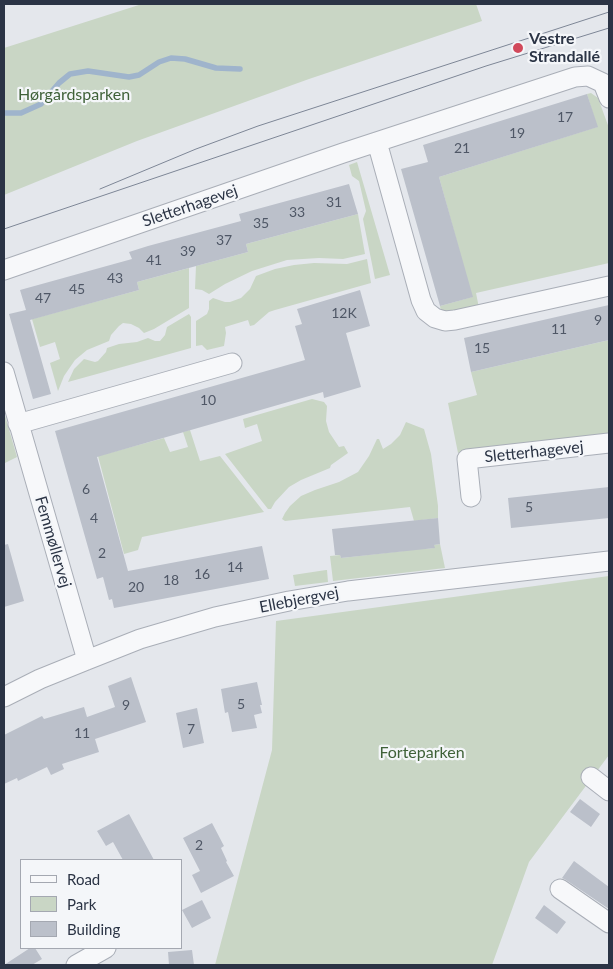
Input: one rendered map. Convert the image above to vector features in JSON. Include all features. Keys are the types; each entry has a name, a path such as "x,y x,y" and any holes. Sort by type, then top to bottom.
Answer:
{"street":[{"name":"Sletterhagevej","path":"4,270 377,142 575,77 588,76 603,83 609,98"},
{"path":"377,142 420,300 426,311 435,318 445,321 455,320 609,286"},
{"path":"18,424 232,363"},
{"name":"Femmøllervej","path":"4,372 87,660"},
{"name":"Sletterhagevej","path":"471,497 467,459 609,443"},
{"name":"Ellebjergvej","path":"4,697 40,679 87,660 140,640 215,617 289,601 348,591 609,561"},
{"path":"591,777 609,791"},
{"path":"560,889 609,923"},
{"path":"76,965 104,949"}],"green space":[{"name":"Hørgårdsparken","path":"142,4 476,4 482,21 309,79 137,141 4,195 4,48"},
{"path":"591,93 598,98 609,128 609,263 476,293 479,308 453,314 441,311 440,306 472,297 439,177 597,127 587,94"},
{"path":"357,162 390,275 375,279 363,219 366,211 359,181 352,176 349,165"},
{"path":"358,214 365,254 343,259 287,260 252,271 209,294 195,289 196,266 248,252 246,244"},
{"path":"367,259 371,283 269,312 254,325 250,326 248,320 225,327 224,346 207,350 202,345 196,346 196,321 207,314 209,301 213,298 230,302 241,298 250,289 256,276 294,265 314,263 347,264"},
{"path":"189,268 189,308 144,333 131,324 123,323 111,335 109,341 87,350 75,360 64,376 58,391 50,363 60,359 55,342 40,347 32,319 139,290 137,282"},
{"path":"189,314 191,317 191,348 68,382 74,369 84,359 98,361 107,348 119,344 137,342 148,338 160,341 165,335 167,327"},
{"path":"609,340 609,436 458,453 448,403 477,395 471,372"},
{"path":"312,399 324,402 327,406 326,421 329,432 339,447 344,446 348,453 331,465 330,468 289,487 271,509 268,509 225,454 262,441 257,424 245,428 243,419"},
{"path":"4,412 17,457 5,463 4,458"},
{"path":"406,422 424,429 431,454 438,518 414,521 410,507 285,521 282,519 290,506 301,496 339,482 358,472 369,456 377,439 379,439 383,449 400,435"},
{"path":"190,430 200,461 220,456 264,512 142,537 138,550 124,554 98,456 164,438 170,452 188,447 183,432"},
{"path":"440,544 445,568 333,581 330,556 340,555 341,558 403,551 403,548 424,546 424,549 434,548 434,545"},
{"path":"327,570 328,582 295,586 293,575"},
{"name":"Forteparken","path":"609,576 609,755 529,862 492,965 215,965 272,750 276,621"}],"building":[{"path":"587,94 598,127 439,177 473,297 440,306 401,169 428,162 423,145"},
{"path":"349,184 358,214 246,244 248,252 137,282 139,290 30,320 51,394 33,399 9,314 26,310 20,290 132,259 129,252 241,221 239,214"},
{"path":"360,290 370,326 346,333 361,387 324,398 323,392 97,457 128,571 262,546 269,579 114,608 112,599 109,600 103,577 97,579 55,431 305,360 295,326 302,324 297,309"},
{"path":"609,305 609,340 471,372 464,338"},
{"path":"609,487 609,518 511,528 508,498"},
{"path":"438,518 440,544 434,545 435,548 341,558 340,555 335,555 332,529"},
{"path":"8,544 24,601 4,607 4,545"},
{"path":"131,677 146,722 95,739 99,752 62,764 64,769 51,775 47,767 18,781 17,778 4,784 4,735 42,716 44,719 84,707 87,717 115,707 108,686"},
{"path":"257,682 262,713 254,715 257,728 232,732 228,712 225,713 221,689"},
{"path":"197,708 204,743 183,748 176,713"},
{"path":"580,799 600,814 591,827 570,812"},
{"path":"129,814 153,859 122,859 113,842 106,846 97,831"},
{"path":"212,823 224,846 221,848 234,876 201,893 192,875 200,871 183,838"},
{"path":"574,861 609,887 609,909 562,878"},
{"path":"202,900 211,918 192,928 182,910"},
{"path":"544,905 566,922 557,934 535,918"},
{"path":"28,949 36,949 42,959 32,965 4,965"},
{"path":"192,950 194,965 169,965 168,952"}],"waterway":[{"path":"4,113 21,113 41,104 59,83 70,74 88,71 129,77 139,75 159,62 171,58 185,59 216,68 240,69"}],"tram line":[{"path":"100,189 196,149 258,126 609,12"},
{"path":"4,229 486,66 609,28"}],"place":[{"name":"Vestre Strandallé","path":"518,48"}]}
